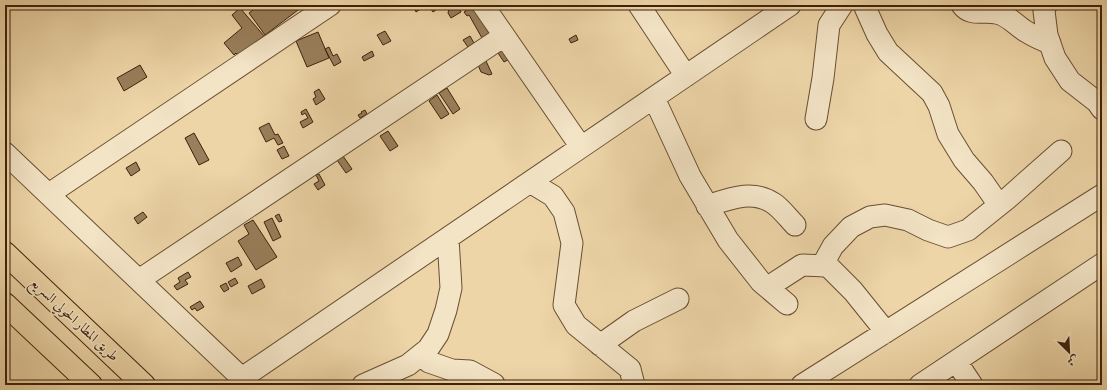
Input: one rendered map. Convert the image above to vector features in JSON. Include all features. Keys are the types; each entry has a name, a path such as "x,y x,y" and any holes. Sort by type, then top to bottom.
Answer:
{"highway":[{"name":"طريق المطار الحولي السريع","path":"5,253 144,385"},
{"path":"5,304 91,385"}],"street":[{"path":"49,194 330,5"},
{"path":"483,5 581,147"},
{"path":"638,5 686,76"},
{"path":"5,153 246,382 448,238 790,5"},
{"path":"816,119 823,78 829,25 842,5"},
{"path":"864,5 877,34 888,52 932,93 939,106 948,134 964,160 983,182 999,205"},
{"path":"962,5 970,12 996,12 1005,16 1027,32 1050,43"},
{"path":"1046,5 1044,11 1047,35 1055,58 1070,81 1097,102 1102,109"},
{"path":"139,280 504,36"},
{"path":"654,98 690,176 728,240 761,282 787,304"},
{"path":"822,266 833,246 851,227 870,217 885,215 908,220 928,230 948,237 968,230 1061,151"},
{"path":"530,182 553,196 564,212 572,243 564,305 576,325 630,369 634,385"},
{"path":"802,385 1102,195"},
{"path":"707,206 739,196 760,197 774,203 795,225"},
{"path":"363,385 408,365 428,349 438,334 451,288 448,238"},
{"path":"920,385 1102,264"},
{"path":"768,288 802,265 828,266 853,291 886,332"},
{"path":"600,344 634,321 678,299"},
{"path":"421,355 429,362 452,370 470,371 494,384"},
{"path":"956,361 972,385"}],"building":[{"path":"259,5 300,5 302,7 265,35 249,13"},
{"path":"413,5 421,5 422,8 416,12"},
{"path":"428,5 439,5 440,7 433,12"},
{"path":"450,5 459,5 458,6 461,12 451,18 448,13"},
{"path":"472,5 489,33 482,38 469,15 467,16 464,12 466,11 463,6"},
{"path":"240,8 265,37 240,57 236,53 234,55 224,43 242,28 232,15"},
{"path":"385,31 391,41 383,45 377,35"},
{"path":"318,32 329,58 307,67 296,41"},
{"path":"576,35 578,40 571,43 569,39"},
{"path":"470,36 474,43 468,47 463,40"},
{"path":"329,47 333,56 337,54 341,62 334,66 325,49"},
{"path":"507,47 513,57 504,62 498,53"},
{"path":"372,51 374,56 364,61 362,57"},
{"path":"486,61 492,74 489,75 481,72 478,65"},
{"path":"140,65 147,77 124,91 117,78"},
{"path":"447,88 460,109 453,114 439,93"},
{"path":"319,89 325,99 316,105 313,99 316,97 314,92"},
{"path":"437,95 449,114 441,119 429,101"},
{"path":"306,109 313,122 303,128 300,122 308,118 305,113 302,115 301,112"},
{"path":"365,110 367,114 360,118 358,115"},
{"path":"269,123 275,135 278,134 283,143 278,145 274,138 266,142 259,128"},
{"path":"388,131 398,146 390,151 380,136"},
{"path":"194,133 209,160 199,165 185,138"},
{"path":"284,146 289,156 282,159 277,150"},
{"path":"343,156 352,169 346,173 337,160"},
{"path":"136,162 140,170 131,176 126,168"},
{"path":"319,174 325,185 318,190 314,184 319,181 316,175"},
{"path":"143,212 147,217 138,224 134,218"},
{"path":"279,214 282,221 279,222 275,216"},
{"path":"272,218 281,237 273,241 264,222"},
{"path":"253,220 277,257 256,270 238,241 249,234 244,225"},
{"path":"238,257 242,265 231,272 226,263"},
{"path":"188,272 191,277 185,280 188,284 177,290 174,286 180,282 178,278"},
{"path":"235,278 238,283 231,287 228,282"},
{"path":"261,279 265,287 252,294 248,286"},
{"path":"226,283 229,289 224,292 220,286"},
{"path":"200,301 204,307 197,311 195,308 192,310 190,307"}]}
